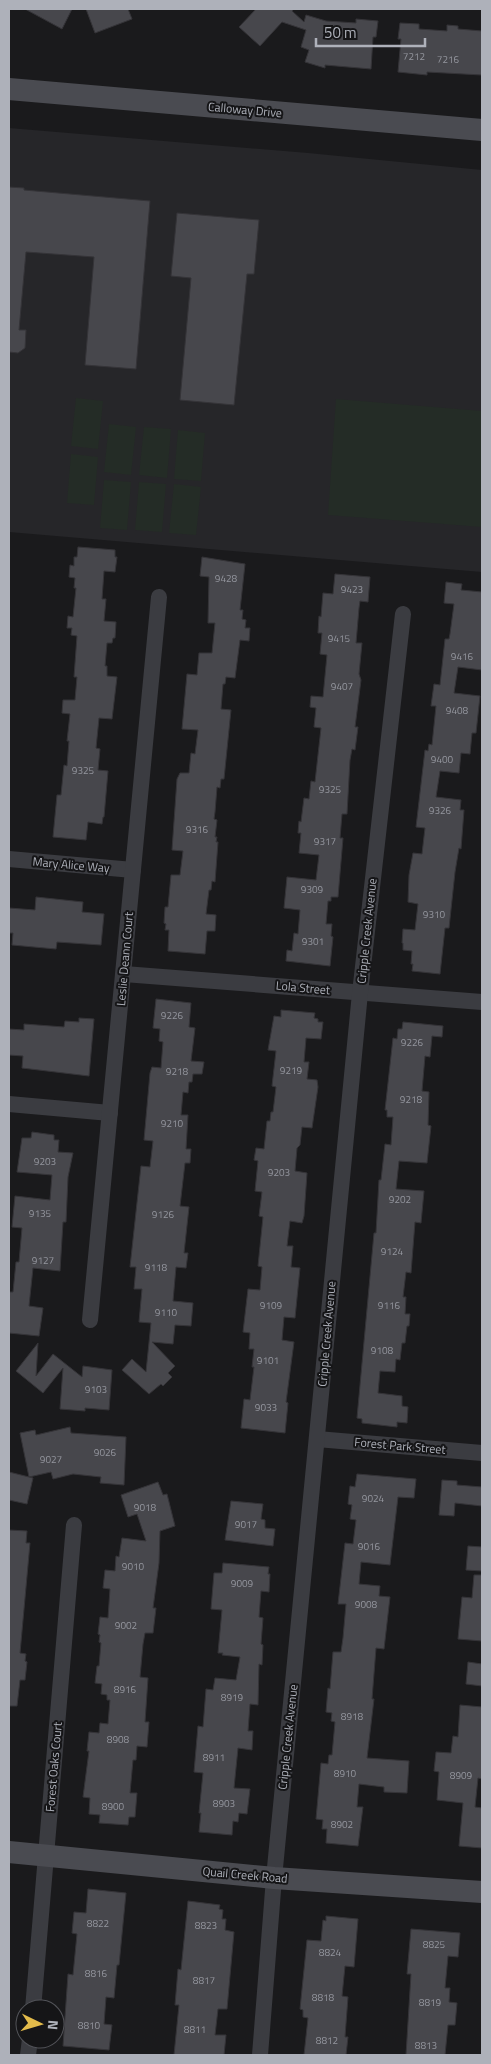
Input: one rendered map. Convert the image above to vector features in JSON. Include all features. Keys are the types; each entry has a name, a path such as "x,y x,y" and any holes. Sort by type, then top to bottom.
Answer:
{"street":[{"name":"Calloway Drive","path":"9,89 482,130"},
{"name":"Leslie Deann Court","path":"90,1320 159,598"},
{"name":"Cripple Creek Avenue","path":"260,2055 274,1878 360,993 403,614"},
{"name":"Mary Alice Way","path":"9,859 133,870"},
{"name":"Lola Street","path":"124,974 482,1002"},
{"path":"9,1104 110,1113"},
{"name":"Forest Park Street","path":"317,1439 482,1454"},
{"name":"Forest Oaks Court","path":"34,1999 74,1525"},
{"name":"Quail Creek Road","path":"9,1852 274,1878 482,1892"}],"shaded area":[{"path":"9,128 308,153 482,170 482,572 9,532"},
{"path":"76,398 103,401 98,449 71,446"},
{"path":"336,399 482,411 482,527 328,515"},
{"path":"109,424 136,427 131,475 104,472"},
{"path":"144,427 171,429 167,478 139,475"},
{"path":"178,430 205,433 201,481 174,479"},
{"path":"71,454 98,457 94,505 67,503"},
{"path":"104,480 131,482 127,530 100,528"},
{"path":"139,482 166,484 162,532 135,530"},
{"path":"174,484 201,487 196,535 169,533"}],"building":[{"path":"25,9 72,9 62,29"},
{"path":"86,9 128,9 132,19 95,33"},
{"path":"256,9 294,9 292,11 304,22 306,15 326,21 356,23 356,19 378,21 376,37 373,37 371,69 325,65 325,68 305,62 309,50 301,47 306,30 282,22 260,46 239,27"},
{"path":"400,23 419,24 419,29 447,31 447,25 458,26 458,29 482,31 482,75 427,72 427,75 398,72 401,39 398,39"},
{"path":"9,187 24,188 24,190 150,201 136,369 85,365 94,257 26,252 19,330 26,330 25,348 18,353 9,352"},
{"path":"177,213 259,220 254,274 247,274 234,405 180,400 191,278 171,276"},
{"path":"78,547 115,550 115,557 117,557 115,572 104,571 102,599 106,599 104,621 116,622 115,638 113,638 112,643 107,643 105,666 107,666 107,676 117,677 112,719 99,718 96,748 100,749 98,770 108,771 104,817 102,824 88,822 86,840 53,837 57,795 61,795 64,765 67,766 69,741 67,741 70,714 62,713 63,700 75,700 77,677 74,677 77,636 71,635 72,628 67,628 68,616 73,617 76,588 74,588 75,578 69,577 70,565 74,566 74,557 77,557"},
{"path":"202,557 245,564 240,610 243,610 242,619 246,620 245,628 250,628 249,641 240,640 235,678 226,677 225,684 223,684 221,709 231,710 224,779 221,779 220,788 217,787 214,819 217,820 215,837 217,837 216,842 218,842 215,882 212,881 211,890 209,890 206,914 216,915 215,931 207,931 205,954 168,951 169,930 165,930 166,924 164,923 165,907 168,907 171,875 180,875 183,851 172,850 177,779 180,773 189,773 191,753 195,754 198,730 182,729 187,674 197,675 199,653 212,653 215,623 208,623 209,577 200,576"},
{"path":"335,574 370,577 368,602 360,601 359,608 356,643 362,643 359,674 361,680 355,727 358,727 355,750 352,749 350,760 347,814 342,814 340,838 343,838 338,897 331,897 331,901 328,901 326,924 332,924 331,936 333,937 330,966 286,961 287,950 292,951 294,933 298,934 300,910 284,908 287,877 316,880 319,855 299,853 301,833 298,833 304,798 309,799 311,781 315,782 321,728 314,727 316,708 310,707 311,696 323,697 327,655 320,654 322,633 318,633 319,616 321,617 323,593 333,594"},
{"path":"446,582 462,584 461,590 482,592 482,670 458,667 454,693 480,696 476,733 472,733 470,754 461,753 459,773 440,771 436,797 461,800 460,810 464,810 461,849 459,848 455,872 449,928 445,928 440,974 412,971 412,951 403,950 402,943 403,929 415,930 418,904 408,902 409,875 413,853 422,854 425,828 416,827 425,750 428,751 429,744 432,745 436,706 431,706 434,684 440,685 445,639 449,639 454,604 444,603"},
{"path":"36,897 83,902 82,912 104,914 101,945 57,942 56,949 12,945 13,933 9,933 9,908 35,910"},
{"path":"156,999 191,1003 189,1027 195,1028 191,1061 204,1062 202,1074 193,1074 192,1082 189,1082 188,1093 183,1092 181,1115 188,1115 186,1149 191,1149 190,1163 185,1163 180,1206 189,1207 184,1253 188,1253 186,1268 176,1267 173,1301 193,1303 191,1326 175,1325 173,1344 152,1342 175,1366 168,1373 172,1377 163,1386 161,1384 149,1394 122,1370 132,1359 146,1372 151,1323 139,1322 142,1289 134,1289 136,1267 130,1267 141,1166 150,1167 153,1141 144,1140 150,1073 152,1067 161,1068 163,1042 159,1041 160,1029 153,1028"},
{"path":"281,1010 315,1013 314,1018 318,1019 318,1022 323,1022 321,1039 306,1038 304,1062 309,1062 307,1079 317,1080 318,1087 312,1128 302,1127 300,1145 297,1148 295,1171 307,1173 304,1216 302,1223 290,1221 287,1246 293,1246 291,1267 300,1268 295,1318 284,1317 282,1340 294,1342 286,1402 288,1403 285,1433 241,1428 244,1399 250,1400 254,1367 252,1367 254,1349 249,1349 250,1333 243,1332 248,1289 260,1290 262,1267 258,1266 263,1217 259,1216 262,1192 255,1191 258,1161 254,1160 256,1148 264,1149 267,1121 270,1121 271,1112 273,1112 276,1087 272,1086 276,1051 268,1050 274,1016 281,1017"},
{"path":"79,1018 94,1019 89,1076 22,1068 23,1056 9,1055 9,1029 24,1030 24,1024 64,1027 65,1021 79,1022"},
{"path":"403,1022 443,1026 442,1037 432,1036 430,1057 425,1056 422,1091 429,1092 428,1125 431,1126 427,1163 399,1161 396,1189 424,1191 421,1223 415,1222 411,1273 406,1272 403,1297 406,1297 405,1314 410,1314 405,1343 402,1343 400,1360 396,1359 395,1372 380,1371 378,1393 402,1396 402,1406 408,1407 407,1423 397,1422 397,1427 362,1423 362,1419 357,1418 374,1233 376,1233 379,1180 381,1180 385,1144 391,1145 393,1117 387,1117 387,1110 385,1110 393,1038 397,1039 398,1029 402,1029"},
{"path":"32,1132 54,1135 54,1140 59,1140 58,1152 73,1153 68,1177 66,1222 63,1222 60,1271 33,1268 29,1306 43,1308 39,1336 9,1333 9,1292 13,1292 16,1262 19,1262 22,1228 12,1227 15,1196 50,1200 52,1175 17,1172 22,1138 31,1138"},
{"path":"38,1343 36,1376 53,1354 82,1377 83,1366 112,1370 109,1410 85,1408 85,1411 60,1409 63,1368 43,1393 16,1371"},
{"path":"70,1427 71,1433 126,1437 124,1485 100,1483 101,1477 73,1474 53,1479 51,1472 29,1477 20,1433 35,1430 36,1435"},
{"path":"9,1472 33,1478 27,1504 9,1500"},
{"path":"357,1474 416,1479 414,1498 398,1497 390,1565 361,1562 359,1584 380,1586 379,1596 390,1597 384,1649 376,1648 372,1699 374,1699 367,1758 409,1761 407,1793 384,1792 384,1787 359,1784 357,1807 363,1807 358,1846 326,1843 327,1829 322,1829 323,1820 316,1819 321,1763 328,1764 329,1755 332,1755 335,1722 331,1721 332,1713 326,1712 328,1688 330,1689 333,1652 341,1652 343,1638 346,1604 338,1604 345,1543 353,1544 356,1520 350,1519 352,1505 348,1504 350,1486 355,1487"},
{"path":"442,1480 457,1481 457,1485 482,1487 482,1506 455,1503 454,1516 439,1515"},
{"path":"158,1482 163,1495 167,1494 175,1526 160,1531 159,1563 153,1608 156,1608 153,1633 145,1633 143,1644 140,1677 148,1678 145,1722 149,1722 147,1747 137,1746 136,1760 133,1760 130,1793 137,1793 135,1817 129,1817 128,1825 99,1823 100,1815 89,1814 90,1798 83,1797 89,1751 87,1751 89,1732 99,1733 100,1723 108,1724 110,1700 107,1700 107,1695 101,1694 102,1684 95,1683 101,1643 99,1642 100,1635 98,1634 100,1617 108,1618 110,1589 103,1588 105,1570 115,1571 116,1556 119,1557 122,1538 146,1541 137,1514 128,1517 121,1495"},
{"path":"231,1501 263,1504 261,1519 265,1520 265,1528 275,1529 273,1546 225,1540"},
{"path":"9,1530 27,1531 26,1543 30,1543 20,1653 26,1654 25,1661 27,1662 25,1680 20,1680 17,1706 9,1706"},
{"path":"468,1546 482,1547 482,1571 466,1570"},
{"path":"223,1563 269,1567 268,1574 270,1574 269,1592 261,1591 259,1617 263,1618 262,1665 259,1664 258,1705 250,1704 248,1731 253,1731 252,1750 238,1748 234,1788 250,1789 247,1814 239,1813 238,1822 233,1821 232,1835 199,1832 203,1773 194,1772 198,1726 203,1727 206,1689 213,1690 215,1678 236,1680 240,1657 218,1653 222,1610 211,1609 214,1573 222,1573"},
{"path":"474,1575 482,1575 482,1641 458,1639 462,1597 472,1598"},
{"path":"468,1662 482,1664 482,1686 466,1684"},
{"path":"460,1705 482,1707 482,1779 478,1778 475,1807 482,1808 482,1848 459,1846 463,1803 437,1800 439,1772 434,1771 436,1752 451,1753 453,1736 458,1737"},
{"path":"88,1889 126,1893 114,1998 106,1997 104,2024 112,2025 109,2050 65,2046 68,1974 73,1975 77,1934 72,1933 74,1912 86,1913"},
{"path":"188,1901 220,1905 219,1909 223,1910 222,1919 226,1919 225,1930 234,1932 227,2009 218,2009 215,2035 226,2035 224,2055 174,2055 179,2005 175,2005 178,1969 181,1970"},
{"path":"326,1916 358,1919 354,1967 345,1966 342,1996 348,1997 345,2037 348,2037 346,2055 304,2055 308,2018 303,2017 303,2010 300,2009 307,1940 321,1941 323,1920 326,1921"},
{"path":"411,1929 460,1933 458,1957 448,1956 445,1988 450,1988 449,2002 457,2003 455,2025 448,2025 445,2055 406,2055 411,1974 407,1974"}]}
